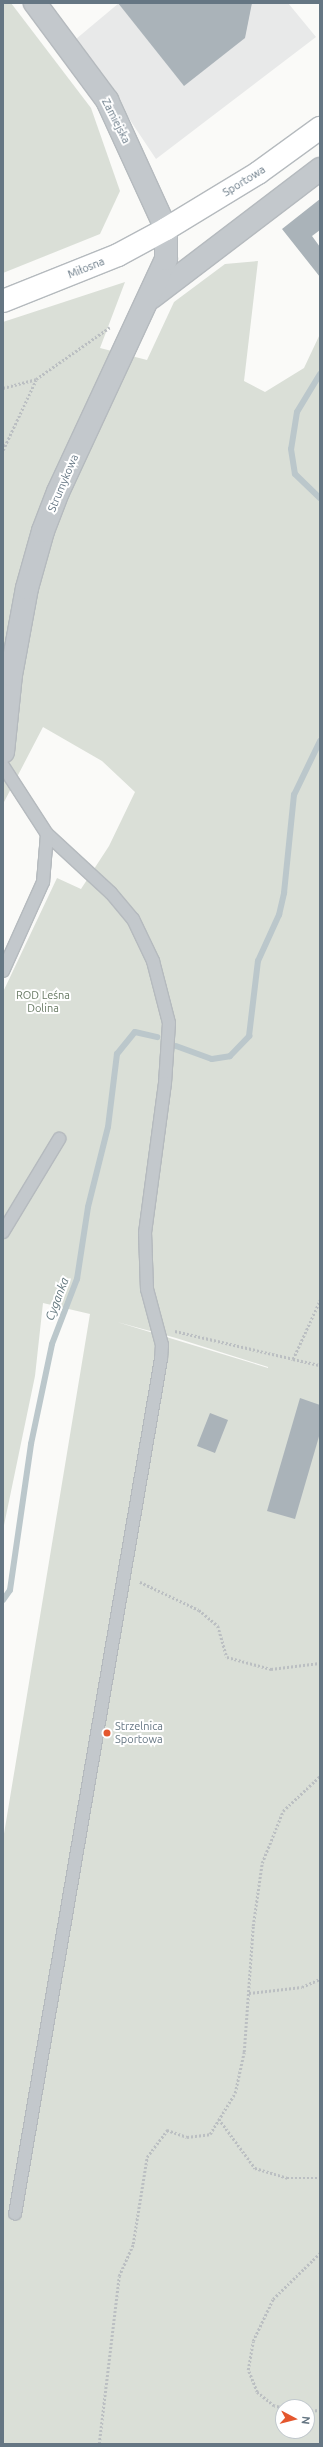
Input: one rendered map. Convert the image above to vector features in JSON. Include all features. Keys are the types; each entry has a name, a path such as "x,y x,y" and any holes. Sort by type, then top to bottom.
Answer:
{"main road":[{"name":"Sportowa","path":"166,229 258,173 320,128"},
{"name":"Miłosna","path":"3,301 118,255 166,229"}],"street":[{"name":"Zamiejska","path":"35,3 107,100 166,229"},
{"path":"149,299 320,169"},
{"name":"Strumykowa","path":"3,752 11,675 27,588 43,531 61,485 149,299 166,259 166,229"}],"lane":[{"path":"3,766 47,834 111,893 133,919 162,988 169,1023 165,1083 145,1232 147,1289 158,1328 161,1360 15,2214"},
{"path":"3,971 43,882 47,834"},
{"path":"3,1232 59,1139"}],"path":[{"path":"3,388 36,379 111,326"},
{"path":"3,450 36,379"},
{"path":"293,1359 320,1300"},
{"path":"158,1328 320,1365"},
{"path":"124,1574 199,1610 218,1626 227,1657 271,1669 320,1663"},
{"path":"99,2444 119,2276 133,2244 147,2157 167,2130 200,2137 210,2134 235,2093 244,2052 253,1926 262,1864 283,1811 320,1776"},
{"path":"249,1993 302,1986 320,1979"},
{"path":"219,2119 255,2168 287,2178 320,2178"},
{"path":"275,2406 257,2392 248,2370 253,2341 273,2299 320,2253"}],"shaded area":[{"path":"119,3 288,3 316,37 156,159 76,39"}],"green space":[{"path":"3,3 11,3 91,108 120,191 100,234 3,273"},
{"name":"ROD Leśna Dolina","path":"258,261 244,381 265,392 304,368 320,334 320,2444 3,2444 3,1840 90,1314 43,1303 35,1376 3,1530 3,992 57,878 81,889 109,846 135,792 102,761 43,727 3,804 3,322 125,282 100,348 147,360 174,302 225,264","holes":["117,1322 176,1338 268,1367 268,1368"]}],"building":[{"path":"118,3 252,3 245,38 184,86"},
{"path":"320,199 320,230 312,236 320,247 320,277 282,229"},
{"path":"300,1398 320,1405 320,1433 295,1519 267,1511"},
{"path":"210,1413 228,1420 215,1453 197,1446"}],"waterway":[{"path":"320,374 297,412 291,449 295,474 320,498"},
{"path":"176,1046 212,1059 230,1056 249,1036 258,961 279,915 284,893 294,795 320,741"},
{"name":"Cyganka","path":"3,1600 10,1590 31,1444 52,1344 77,1279 88,1207 108,1127 117,1054 135,1032 157,1037"}],"place":[{"name":"Strzelnica Sportowa","path":"107,1733"}]}
